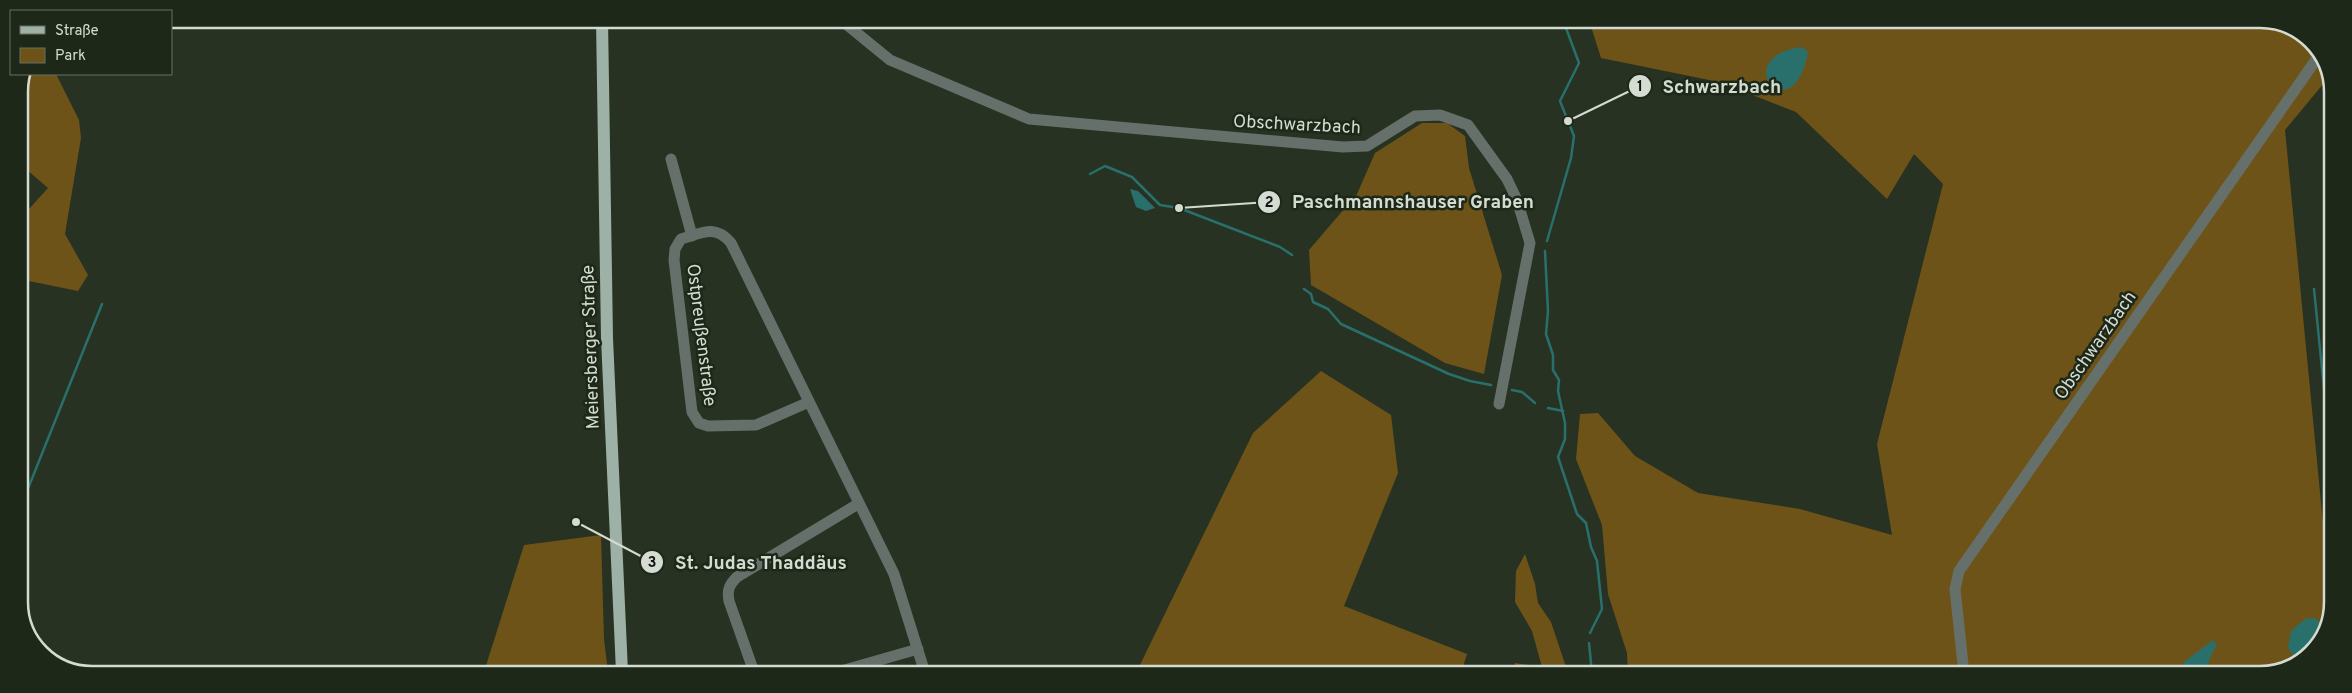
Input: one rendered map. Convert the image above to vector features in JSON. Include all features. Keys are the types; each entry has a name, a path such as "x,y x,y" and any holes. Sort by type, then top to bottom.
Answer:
{"main road":[{"name":"Meiersberger Straße","path":"602,27 607,338 622,666"}],"street":[{"name":"Obschwarzbach","path":"850,27 890,60 1029,118 1343,148 1367,146 1415,116 1440,115 1468,125 1507,180 1517,200 1530,243 1499,404"},
{"name":"Obschwarzbach","path":"1963,666 1955,589 1959,571 2316,59"},
{"path":"671,159 692,236"},
{"name":"Ostpreußenstraße","path":"809,402 756,425 708,426 699,423 692,412 674,260 675,249 681,239 711,230 723,233 731,243 894,574 923,666"},
{"path":"752,666 729,601 727,592 730,584 736,577 858,504"},
{"path":"858,666 918,649"}],"green space":[{"path":"1591,27 2261,27 2285,32 2300,41 2316,59 2324,84 2285,130 2324,534 2324,610 2318,630 2309,644 2289,659 2261,666 1628,666 1627,653 1608,594 1602,525 1576,459 1580,414 1598,413 1635,456 1698,493 1800,509 1892,535 1877,444 1943,184 1914,154 1887,199 1796,112 1719,82 1601,58"},
{"path":"30,75 56,75 79,120 81,138 65,234 88,275 78,291 27,281 27,211 48,188 27,170 27,91"},
{"path":"1422,123 1447,123 1465,136 1469,168 1502,275 1484,374 1445,363 1311,285 1309,250 1357,194 1375,153"},
{"path":"1321,371 1391,415 1398,473 1344,606 1467,654 1463,666 1139,666 1253,433"},
{"path":"601,535 604,639 607,666 486,666 524,545"},
{"path":"1525,554 1535,584 1538,603 1551,622 1566,666 1542,666 1532,631 1515,602 1516,571"},
{"path":"1515,663 1535,666 1515,666"}],"water":[{"path":"1801,47 1808,51 1801,75 1790,87 1780,90 1771,85 1767,75 1768,64 1779,54"},
{"path":"1130,189 1138,191 1155,208 1146,211 1136,207"},
{"path":"2315,618 2320,623 2309,644 2294,656 2288,648 2291,631 2305,619"},
{"path":"2213,640 2217,646 2208,666 2182,666 2184,662"}],"waterway":[{"path":"1547,241 1571,158 1574,136 1560,101 1579,63 1566,27"},
{"path":"1090,174 1105,166 1132,177 1160,205 1179,208 1280,247 1292,255"},
{"path":"1545,251 1548,311 1546,334 1553,355 1553,370 1559,380 1558,391 1565,423 1565,439 1558,457 1577,514 1586,523 1591,547 1597,561 1602,609 1590,633"},
{"path":"1304,289 1311,294 1313,302 1328,309 1341,324 1449,374 1491,385"},
{"path":"2314,289 2324,389"},
{"path":"28,489 102,304"},
{"path":"1512,390 1522,392 1535,403"},
{"path":"1548,408 1563,411"},
{"path":"1589,643 1591,666"}],"place":[{"name":"Schwarzbach","path":"1568,121"},
{"name":"Paschmannshauser Graben","path":"1179,208"},
{"name":"St. Judas Thaddäus","path":"576,522"}]}
